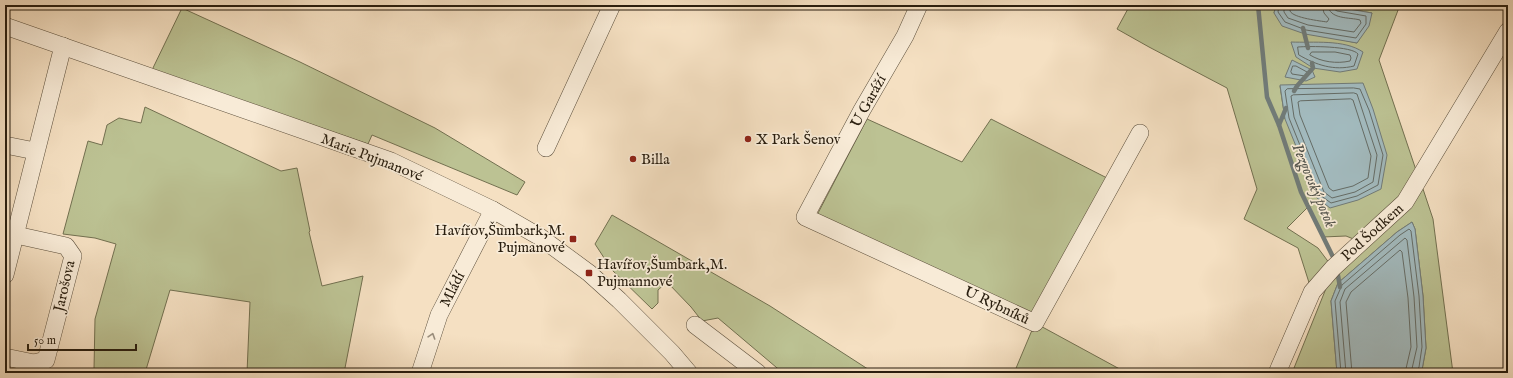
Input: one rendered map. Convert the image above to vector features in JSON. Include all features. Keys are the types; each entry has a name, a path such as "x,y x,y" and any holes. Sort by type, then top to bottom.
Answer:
{"street":[{"path":"546,148 612,5"},
{"name":"U Garáží","path":"805,217 862,110 905,36 919,5"},
{"name":"Marie Pujmanové","path":"5,26 391,161 493,210 540,237 589,273 662,342 689,373"},
{"name":"Pod Šodkem","path":"1277,373 1312,292 1333,268 1405,202 1508,31"},
{"path":"5,275 11,242 63,46"},
{"name":"U Rybníků","path":"805,217 1036,323 1140,133"},
{"path":"5,145 35,151"},
{"name":"Mládí","path":"420,373 439,315 493,210"},
{"name":"Jarošova","path":"5,357 34,364 46,360 73,256 66,246 11,242"},
{"path":"695,325 758,373"}],"green space":[{"path":"1130,5 1276,5 1274,13 1334,38 1357,43 1372,13 1326,5 1357,5 1375,8 1377,5 1400,5 1379,60 1419,179 1361,242 1346,236 1323,237 1308,207 1287,228 1318,248 1333,268 1312,292 1298,248 1244,219 1257,189 1227,88 1117,29","holes":["1280,86 1297,86 1285,119"]},
{"path":"182,8 300,62 435,128 525,182 517,195 372,135 368,144 152,70"},
{"path":"145,107 281,171 297,168 309,232 322,286 363,276 344,373 247,373 250,302 170,290 145,373 116,373 94,369 95,319 116,244 95,238 63,234 88,141 102,145 107,125 119,118 141,123"},
{"path":"867,119 962,162 991,119 1107,178 1033,315 817,215"},
{"path":"1423,189 1433,219 1453,373 1417,373 1422,370 1426,348 1423,296 1415,229 1412,222 1397,232 1338,283 1331,301 1337,373 1292,373 1329,281"},
{"path":"612,215 770,306 874,373 783,373 718,318 702,321 667,282 658,290 658,303 652,309 612,270 595,244"},
{"path":"1035,323 1127,373 1014,373"}],"water":[{"path":"1276,5 1326,5 1372,13 1369,26 1357,43 1305,34 1282,26 1274,13"},
{"path":"1291,42 1338,43 1363,52 1357,69 1340,72 1313,68 1296,57"},
{"path":"1292,60 1312,70 1315,77 1306,81 1285,77"},
{"path":"1363,83 1373,109 1387,155 1381,189 1358,200 1330,208 1317,198 1285,119 1280,85"},
{"path":"1412,222 1415,229 1423,296 1426,348 1422,370 1417,373 1337,373 1331,301 1338,283 1397,232"}],"waterway":[{"name":"Pezgovský potok","path":"1258,5 1267,97 1279,125 1301,192 1335,261"},
{"path":"1303,28 1308,48"},
{"path":"1294,91 1313,68 1312,63"},
{"path":"1279,125 1286,108"},
{"name":"Pezgovský potok","path":"1337,270 1340,287"}],"place":[{"name":"X Park Šenov","path":"748,139"},
{"name":"Billa","path":"633,159"},
{"name":"Havířov,Šumbark,M. Pujmanové","path":"573,239"},
{"name":"Havířov,Šumbark,M. Pujmannové","path":"589,273"}]}
